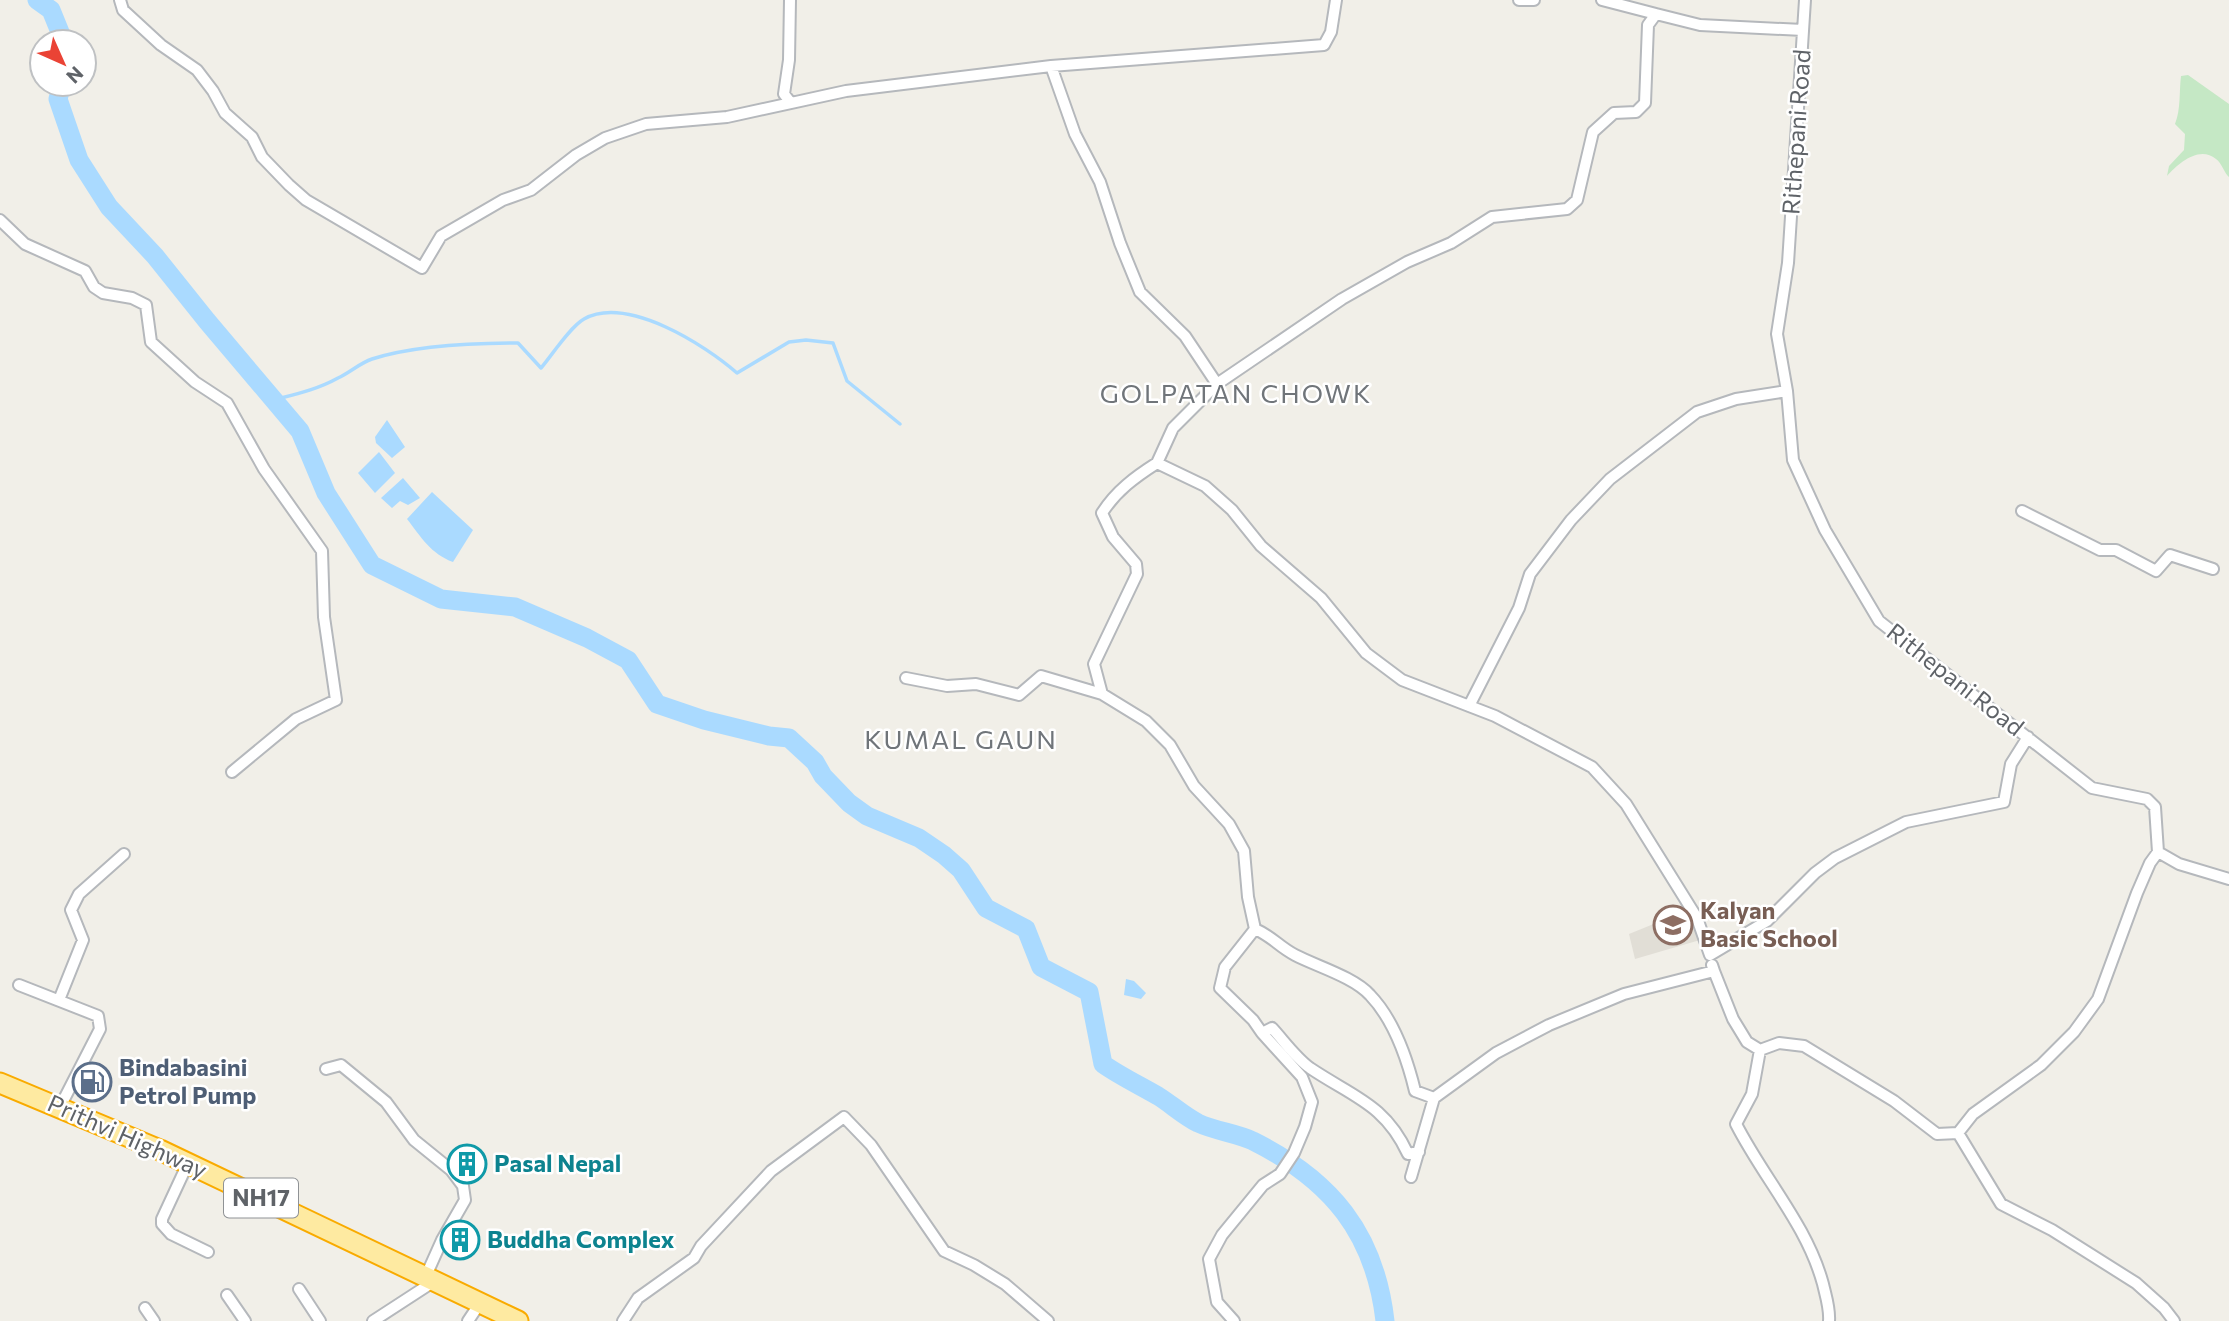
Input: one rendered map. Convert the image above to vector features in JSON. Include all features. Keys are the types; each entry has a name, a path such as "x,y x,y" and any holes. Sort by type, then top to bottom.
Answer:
{"highway":[{"name":"Prithvi Highway","path":"0,1083 188,1163 518,1321"}],"street":[{"path":"120,0 123,10 161,46 197,70 225,113 251,137 262,157 297,193 422,268 441,236 503,200 531,190 576,155 605,138 646,124 727,117 846,92 1051,66 1324,44 1331,32 1336,0"},
{"path":"790,0 785,94 791,103"},
{"path":"1519,0 1534,0"},
{"path":"1602,0 1700,25 1803,30"},
{"name":"Rithepani Road","path":"1805,0 1788,263 1777,334 1787,391 1793,460 1825,530 1879,621 2092,788 2147,799 2155,807 2158,852"},
{"path":"1102,694 1094,664 1137,574 1136,564 1113,537 1102,513 1113,496 1157,463 1173,428 1217,384 1342,299 1407,262 1451,243 1492,217 1567,209 1577,200 1593,132 1614,113 1636,112 1645,103 1648,25 1656,14"},
{"path":"1051,66 1075,134 1100,182 1140,292 1185,336 1217,384"},
{"path":"0,220 25,244 85,271 94,287 103,293 132,298 146,305 151,341 195,382 208,388 227,403 264,469 322,551 324,617 336,700 296,719 232,772"},
{"path":"1469,706 1519,608 1530,573 1571,520 1611,479 1697,412 1736,399 1787,391"},
{"path":"1157,463 1205,486 1232,510 1261,546 1321,598 1366,653 1402,680 1495,716 1592,766 1626,804 1697,918 1713,971 1733,1019 1747,1042 1760,1050"},
{"path":"2022,512 2100,550 2116,550 2156,571 2170,555 2213,569"},
{"path":"906,678 947,686 976,684 1019,695 1041,676 1102,694 1146,721 1170,745 1195,786 1229,824 1244,851 1248,897 1255,929"},
{"path":"1710,955 1767,921 1815,873 1835,858 1906,822 2004,802 2011,764 2028,737"},
{"path":"1760,1050 1779,1043 1804,1046 1894,1101 1937,1134 1958,1133 1973,1114 2041,1065 2074,1031 2098,999 2137,893 2150,863 2158,852 2179,864 2229,879"},
{"path":"59,1000 83,940 71,910 74,902 79,894 124,855"},
{"path":"1234,1321 1217,1302 1209,1259 1222,1235 1263,1185 1280,1174 1294,1153 1306,1127 1312,1102 1302,1077 1220,988 1225,967 1255,929"},
{"path":"1255,929 1270,936 1282,948 1342,976 1370,993 1405,1053 1415,1091 1434,1098"},
{"path":"1411,1177 1434,1098 1496,1053 1549,1025 1624,994 1713,971"},
{"path":"19,985 98,1016 100,1029 60,1107"},
{"path":"1262,1032 1272,1028 1308,1066 1380,1111 1397,1131 1408,1154 1419,1152"},
{"path":"1760,1050 1752,1094 1736,1124 1750,1152 1800,1228 1818,1268 1830,1310 1829,1321"},
{"path":"326,1069 341,1065 386,1102 414,1140 450,1170 463,1186 465,1200 442,1240 429,1280 373,1321"},
{"path":"623,1321 638,1298 694,1258 701,1246 771,1171 844,1117 871,1145 944,1251 1005,1284 1048,1321"},
{"path":"1958,1133 2001,1204 2052,1230 2136,1283 2164,1308 2174,1321"},
{"path":"188,1163 162,1224 171,1234 208,1252"},
{"path":"299,1289 320,1321"},
{"path":"228,1295 239,1319"},
{"path":"468,1321 480,1303"},
{"path":"145,1308 154,1321"}],"shaded area":[{"name":"Kalyan Basic School","path":"1688,910 1700,940 1635,959 1629,934"}],"green space":[{"path":"2188,75 2229,104 2229,177 2218,161 2203,154 2189,158 2167,176 2169,166 2184,150 2185,134 2175,124 2181,76"}],"water":[{"path":"387,420 405,447 392,458 376,443 375,437"},
{"path":"379,452 395,473 375,493 358,473"},
{"path":"403,478 420,498 408,505 400,501 392,508 381,498"},
{"path":"432,492 473,530 453,562 432,550 407,519"},
{"path":"1126,979 1134,981 1146,993 1141,999 1124,995"}],"waterway":[{"path":"37,0 51,10 58,28"},
{"path":"58,98 79,160 109,207 155,256 300,431 326,493 372,565 441,599 515,607 587,638 628,660 657,704 704,720 769,736 789,738 815,762 823,776 849,803 867,816 919,838 944,855 961,870 986,908 1026,929 1041,967 1089,992 1103,1064 1198,1123 1246,1138 1281,1156 1326,1192 1344,1213 1371,1261 1380,1290 1385,1321"},
{"path":"258,382 281,398 324,385 372,359 425,348 463,344 518,343 541,368 567,335 584,319 602,313 622,313 665,326 706,349 737,373 789,342 806,340 833,343 847,381 900,424"}],"place":[{"name":"Kalyan Basic School","path":"1673,925"},
{"name":"Bindabasini Petrol Pump","path":"92,1082"},
{"name":"Pasal Nepal","path":"467,1164"},
{"name":"Buddha Complex","path":"460,1240"}],"district":[{"name":"GOLPATAN CHOWK","path":"1236,394"},
{"name":"KUMAL GAUN","path":"961,740"}]}
